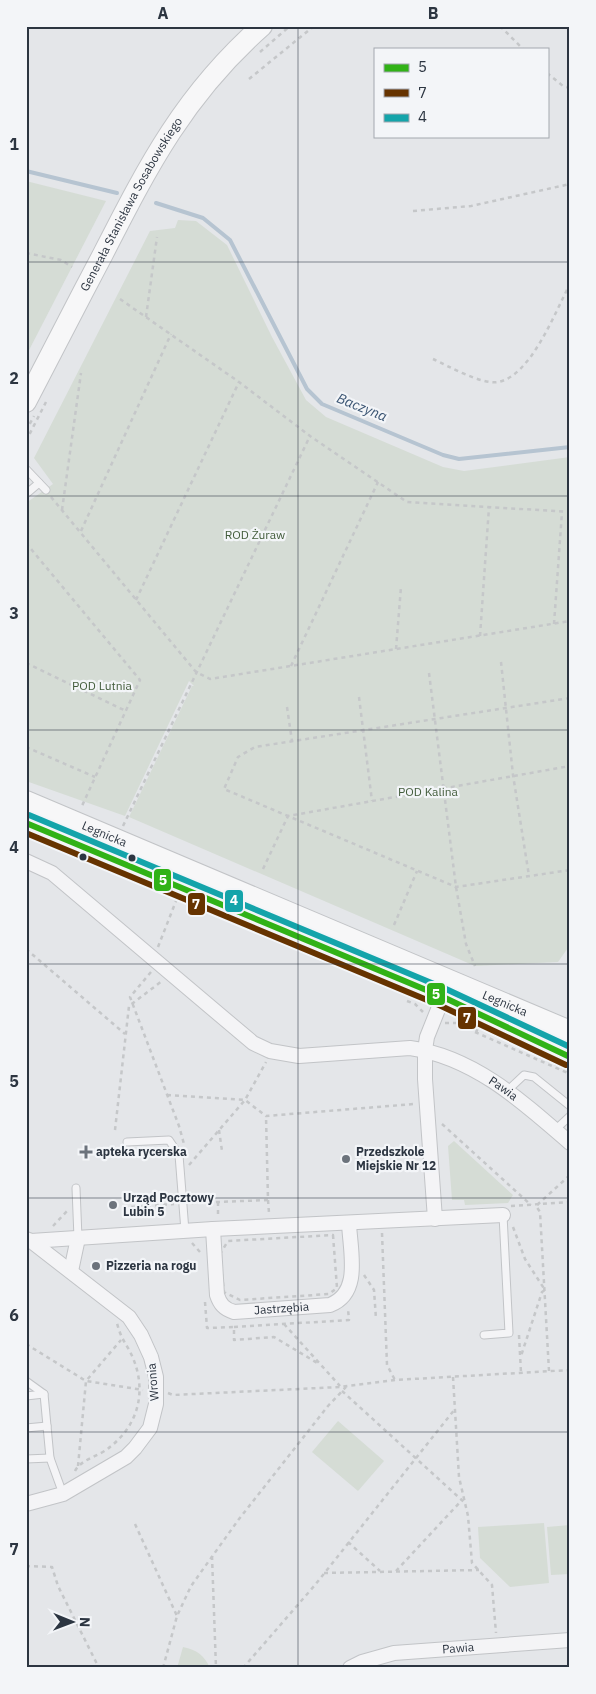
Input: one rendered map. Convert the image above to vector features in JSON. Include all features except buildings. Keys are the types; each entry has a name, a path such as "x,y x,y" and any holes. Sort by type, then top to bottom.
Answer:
{"main road":[{"name":"Generała Stanisława Sosabowskiego","path":"26,402 138,184 176,120 216,70 262,26"},
{"name":"Legnicka","path":"26,801 570,1031"},
{"name":"Legnicka","path":"26,823 443,997 530,1036 570,1048"},
{"path":"530,1036 570,1057"}],"street":[{"path":"26,861 52,873 151,964 252,1043 270,1052 299,1056 410,1048 425,1050"},
{"path":"435,1219 425,1079 425,1050 427,1037 443,997"},
{"name":"Pawia","path":"425,1050 474,1069 507,1091 570,1143"},
{"path":"29,1240 184,1231 216,1226 349,1223 508,1214"},
{"name":"Jastrzębia","path":"216,1226 217,1295 220,1303 226,1310 234,1312 330,1305 339,1301 349,1289 351,1279 349,1223"},
{"path":"71,1271 78,1238"},
{"name":"Wronia","path":"26,1504 117,1463 136,1448 150,1428 154,1417 156,1391 151,1357 141,1335 129,1317 29,1240"},
{"name":"Pawia","path":"350,1668 386,1654 497,1644 570,1640"}],"lane":[{"path":"26,469 46,490"},
{"path":"26,494 39,483"},
{"path":"507,1091 524,1075 534,1077 570,1106"},
{"path":"555,1130 570,1116"},
{"path":"126,1142 169,1140 179,1155 184,1231"},
{"path":"76,1188 78,1238"},
{"path":"484,1335 509,1333 508,1214"},
{"path":"26,1381 44,1394 50,1458 61,1489"},
{"path":"26,1396 44,1394"},
{"path":"26,1428 48,1426"},
{"path":"26,1459 50,1458"}],"path":[{"path":"258,53 290,26"},
{"path":"250,78 314,26"},
{"path":"500,26 522,48"},
{"path":"548,74 563,86 570,88"},
{"path":"413,211 470,206 570,184"},
{"path":"26,218 27,207"},
{"path":"146,317 157,237"},
{"path":"26,253 60,260 72,267"},
{"path":"432,359 485,381 498,382 513,375 527,364 570,284"},
{"path":"120,298 239,382 310,436 408,502 570,512"},
{"path":"81,531 171,334"},
{"path":"62,510 81,373"},
{"path":"136,601 239,382"},
{"path":"123,826 310,436"},
{"path":"292,666 378,482"},
{"path":"46,490 196,672 210,679 570,621 570,632"},
{"path":"480,636 489,507"},
{"path":"554,624 562,512"},
{"path":"26,543 140,680 79,814"},
{"path":"396,649 400,587"},
{"path":"500,662 513,775 529,876"},
{"path":"26,664 126,711"},
{"path":"429,672 456,887 466,944 476,966"},
{"path":"359,697 372,801"},
{"path":"570,698 255,747 238,757 224,789 456,887 570,870"},
{"path":"288,707 292,741"},
{"path":"26,747 95,778"},
{"path":"288,816 570,766"},
{"path":"263,869 288,816"},
{"path":"394,925 417,871"},
{"path":"181,888 151,964 130,997 185,1148"},
{"path":"26,949 125,1034"},
{"path":"115,1130 129,1006 163,980"},
{"path":"475,1032 570,1074"},
{"path":"187,1161 187,1167 245,1100 267,1061"},
{"path":"167,1095 245,1100 266,1116 419,1104"},
{"path":"266,1116 269,1219"},
{"path":"219,1130 222,1151"},
{"path":"536,1206 570,1175"},
{"path":"191,1208 189,1203 268,1200"},
{"path":"216,1226 218,1202"},
{"path":"544,1290 525,1259 508,1214 536,1206 570,1202"},
{"path":"130,1207 183,1204"},
{"path":"536,1206 540,1212 549,1371"},
{"path":"48,1232 68,1210 77,1210"},
{"path":"391,1230 381,1231 387,1365 395,1380"},
{"path":"333,1235 337,1288 335,1292 250,1300 231,1298 224,1292 220,1254 228,1241 333,1235"},
{"path":"360,1271 369,1280 374,1290 376,1319"},
{"path":"520,1358 544,1290"},
{"path":"78,1466 108,1449 126,1432 137,1412 139,1389 132,1356 121,1340 114,1316"},
{"path":"284,1324 340,1387"},
{"path":"61,1489 72,1477 78,1466 86,1381 121,1340"},
{"path":"26,1344 86,1381 166,1391 173,1395 340,1387 395,1380 570,1370"},
{"path":"453,1377 459,1477 472,1563 492,1585 497,1644"},
{"path":"163,1668 177,1616 191,1586 212,1554 328,1406 347,1386"},
{"path":"342,1392 464,1501"},
{"path":"243,1668 324,1573 455,1409"},
{"path":"396,1571 464,1501"},
{"path":"135,1524 177,1616"},
{"path":"348,1542 381,1572"},
{"path":"212,1554 216,1668"},
{"path":"26,1566 52,1567 58,1586 99,1668"},
{"path":"324,1573 479,1570"}],"green space":[{"path":"26,181 106,201 26,356"},
{"path":"178,220 196,221 227,245 272,337 306,400 326,417 443,467 464,471 570,457 570,945 558,962 475,966 129,817 192,686 194,686 189,681 125,816 26,781 26,503 53,484 34,458 150,231 175,228"},
{"path":"454,1141 513,1195 508,1203 465,1205 464,1200 452,1200 448,1146"},
{"path":"338,1421 384,1461 358,1491 312,1452"},
{"path":"544,1523 549,1583 510,1587 480,1558 478,1527"},
{"path":"570,1525 570,1574 551,1575 547,1527"},
{"path":"183,1647 200,1654 210,1668 177,1668"}],"waterway":[{"name":"Baczyna","path":"26,171 117,193"},
{"name":"Baczyna","path":"156,203 203,218 230,240 307,389 322,404 443,455 459,459 570,447"}],"transit line":[{"name":"4","path":"29,815 446,989 570,1047"},
{"name":"5","path":"26,823 443,997 570,1057"},
{"name":"7","path":"26,833 439,1005 566,1065"}],"place":[{"name":"apteka rycerska","path":"86,1152"},
{"name":"Przedszkole Miejskie Nr 12","path":"346,1159"},
{"name":"Urząd Pocztowy Lubin 5","path":"113,1205"},
{"name":"Pizzeria na rogu","path":"96,1266"}],"park label":[{"name":"ROD Żuraw","path":"255,535"},
{"name":"POD Lutnia","path":"102,686"},
{"name":"POD Kalina","path":"428,792"}]}
